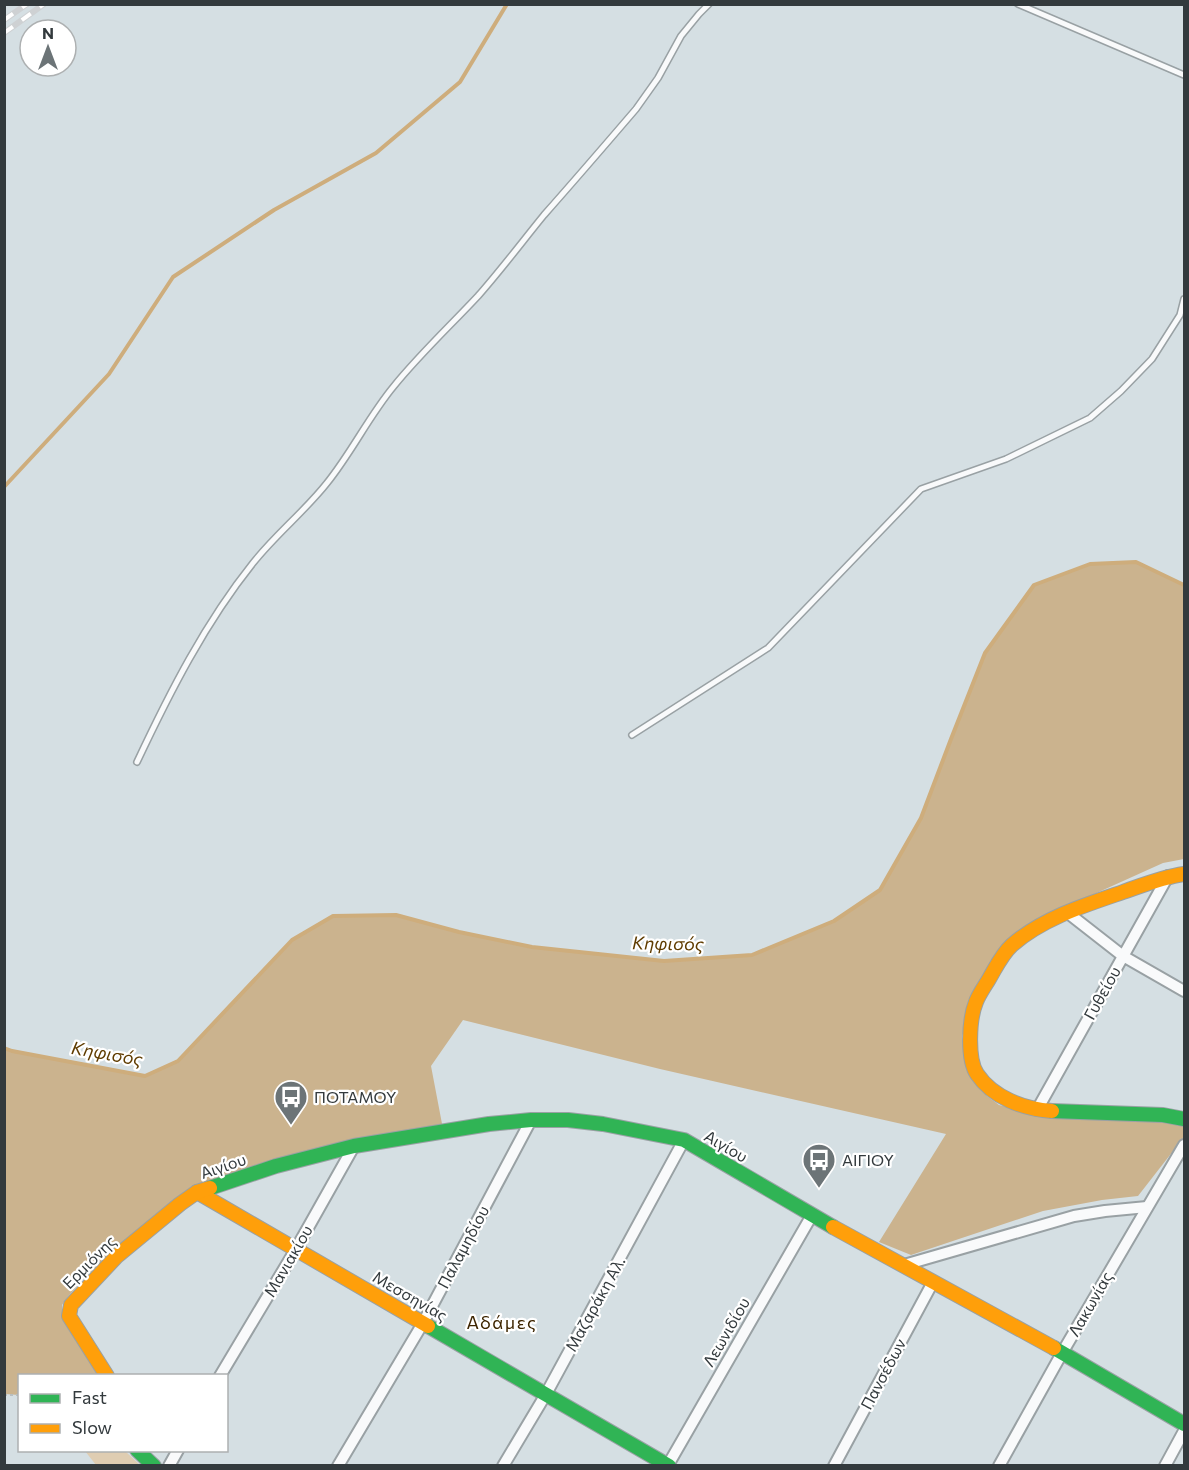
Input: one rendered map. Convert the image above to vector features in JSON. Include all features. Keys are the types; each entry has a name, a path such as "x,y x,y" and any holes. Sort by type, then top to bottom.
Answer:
{"street":[{"path":"1185,874 1168,876 1091,903 1039,926 1011,946 988,978 976,1001 971,1019 970,1039 973,1066 977,1074 994,1092 1006,1099 1037,1110 1163,1115 1185,1119"},
{"name":"Γυθείου","path":"1037,1110 1168,876"},
{"path":"1068,913 1123,956 1185,991"},
{"name":"Αιγίου","path":"197,1192 276,1166 354,1146 489,1124 531,1120 568,1120 603,1124 684,1140 812,1215 1062,1353 1185,1424"},
{"name":"Παλαμηδίου","path":"338,1466 423,1323 531,1120"},
{"name":"Μαζαράκη Αλ.","path":"503,1466 546,1394 684,1140"},
{"name":"Λακωνίας","path":"999,1466 1062,1353 1185,1145"},
{"name":"Μανιακίου","path":"221,1374 354,1146"},
{"name":"Μεσσηνίας","path":"197,1192 668,1465"},
{"name":"Ερμιόνης","path":"106,1374 69,1316 70,1305 117,1256 197,1192"},
{"path":"904,1265 1074,1216 1147,1207"},
{"name":"Λεωνιδίου","path":"668,1465 812,1215"},
{"name":"Πανσέδων","path":"834,1466 933,1282"},
{"path":"1165,1466 1185,1431"},
{"path":"139,1452 154,1466"},
{"path":"169,1466 177,1452"}],"lane":[{"path":"137,762 166,701 196,646 254,561 324,487 373,414 414,362 479,294 636,109 658,78 681,36 709,4"},
{"path":"1017,4 1185,75"},
{"path":"632,735 768,648 921,489 1006,459 1090,418 1121,391 1152,359 1180,315 1185,299"}],"shaded area":[{"path":"1136,562 1184,585 1184,859 1163,863 1050,914 1008,943 971,1006 962,1037 968,1066 979,1087 999,1105 1036,1114 1160,1120 1184,1125 1184,1137 1138,1196 1043,1211 911,1255 879,1242 946,1134 660,1069 463,1020 431,1066 443,1129 190,1190 121,1245 82,1280 62,1305 62,1312 104,1374 18,1374 18,1395 5,1394 5,1048 145,1076 178,1061 292,940 333,916 396,915 459,932 532,947 664,961 752,955 834,921 880,890 921,818 985,653 1034,585 1090,564"},
{"path":"86,1452 126,1452 140,1465 96,1465"}],"waterway":[{"path":"4,487 109,374 173,277 274,210 376,153 460,82 507,4"},
{"name":"Κηφισός","path":"4,1048 145,1076 178,1061 292,940 333,916 396,915 459,932 532,947 664,961 752,955 834,921 880,890 921,818 985,653 1034,585 1090,564 1136,562 1184,585"}],"railway":[{"path":"4,20 27,4"},
{"path":"4,33 44,4"}],"traffic: fast":[{"path":"1052,1111 1163,1115 1184,1119"},
{"path":"210,1188 276,1166 354,1146 489,1124 531,1120 568,1120 603,1124 684,1140 833,1227"},
{"path":"428,1326 669,1466"},
{"path":"1054,1348 1184,1424"},
{"path":"139,1452 154,1466"}],"traffic: slow":[{"path":"1052,1111 1031,1108 1010,1101 992,1090 977,1074 972,1059 970,1039 974,1009 980,993 1008,949 1037,927 1094,902 1168,877 1184,874"},
{"path":"106,1374 69,1316 71,1305 117,1256 180,1204 197,1192 210,1188"},
{"path":"197,1192 428,1326"},
{"path":"833,1227 1054,1348"}],"place":[{"name":"ΠΟΤΑΜΟΥ","path":"291,1126"},
{"name":"ΑΙΓΙΟΥ","path":"819,1189"}],"district":[{"name":"Αδάμες","path":"502,1323"}]}
